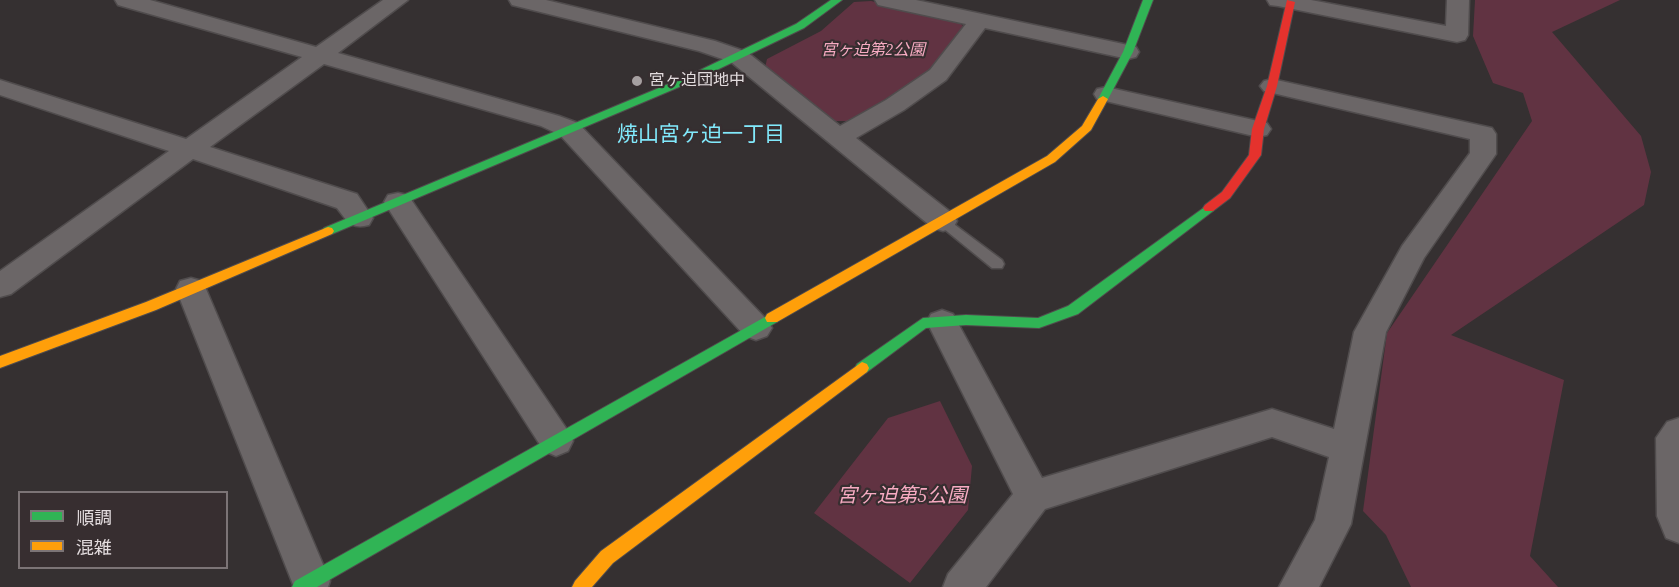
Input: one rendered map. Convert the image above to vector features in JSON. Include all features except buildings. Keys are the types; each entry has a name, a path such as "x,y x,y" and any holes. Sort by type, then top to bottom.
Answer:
{"street":[{"path":"126,0 550,121 569,129 756,327"},
{"path":"8,271 189,149 397,0"},
{"path":"520,0 707,46 739,57 944,221"},
{"path":"0,362 191,289 739,57 800,26 837,0"},
{"path":"886,0 1128,52"},
{"path":"191,289 306,584 1051,159 1087,128 1128,52 1148,0"},
{"path":"581,587 607,557 923,323 1039,323 1073,310 1226,195 1255,155 1258,129 1272,86 1284,1 1457,35 1458,0"},
{"path":"839,137 895,105 939,75 980,20"},
{"path":"1272,86 1483,134 1483,154 1412,253 1370,332 1333,524 1298,587"},
{"path":"0,87 347,201 359,218"},
{"path":"1106,94 1258,129"},
{"path":"398,202 556,441"},
{"path":"942,322 1033,496"},
{"path":"962,587 1033,496 1272,423 1349,449"},
{"path":"1679,432 1673,438 1675,516 1679,526"}],"lane":[{"path":"944,221 998,264"}],"green space":[{"path":"1475,0 1620,0 1552,32 1641,136 1651,172 1644,205 1451,335 1564,380 1530,556 1558,587 1411,587 1386,535 1363,511 1387,333 1532,121 1523,93 1493,83 1473,36"},
{"name":"宮ヶ迫第2公園","path":"871,1 958,21 963,26 932,70 850,121 835,121 765,68 767,59 821,31 854,2"},
{"name":"宮ヶ迫第5公園","path":"940,401 972,466 968,510 910,583 814,513 888,418"}],"traffic: fast":[{"path":"328,231 694,77 800,26 837,0"},
{"path":"1103,99 1128,52 1148,0"},
{"path":"862,368 923,323 966,320 1039,323 1073,310 1209,208"},
{"path":"301,587 772,318"}],"traffic: slow":[{"path":"772,318 1051,159 1087,128 1103,99"},
{"path":"0,362 151,306 328,231"},
{"path":"581,587 607,557 862,368"}],"traffic: jam":[{"path":"1209,208 1226,195 1255,155 1258,129 1272,86 1290,2"}],"place":[{"name":"宮ヶ迫団地中","path":"637,81"}],"district":[{"name":"焼山宮ヶ迫一丁目","path":"701,136"}]}
